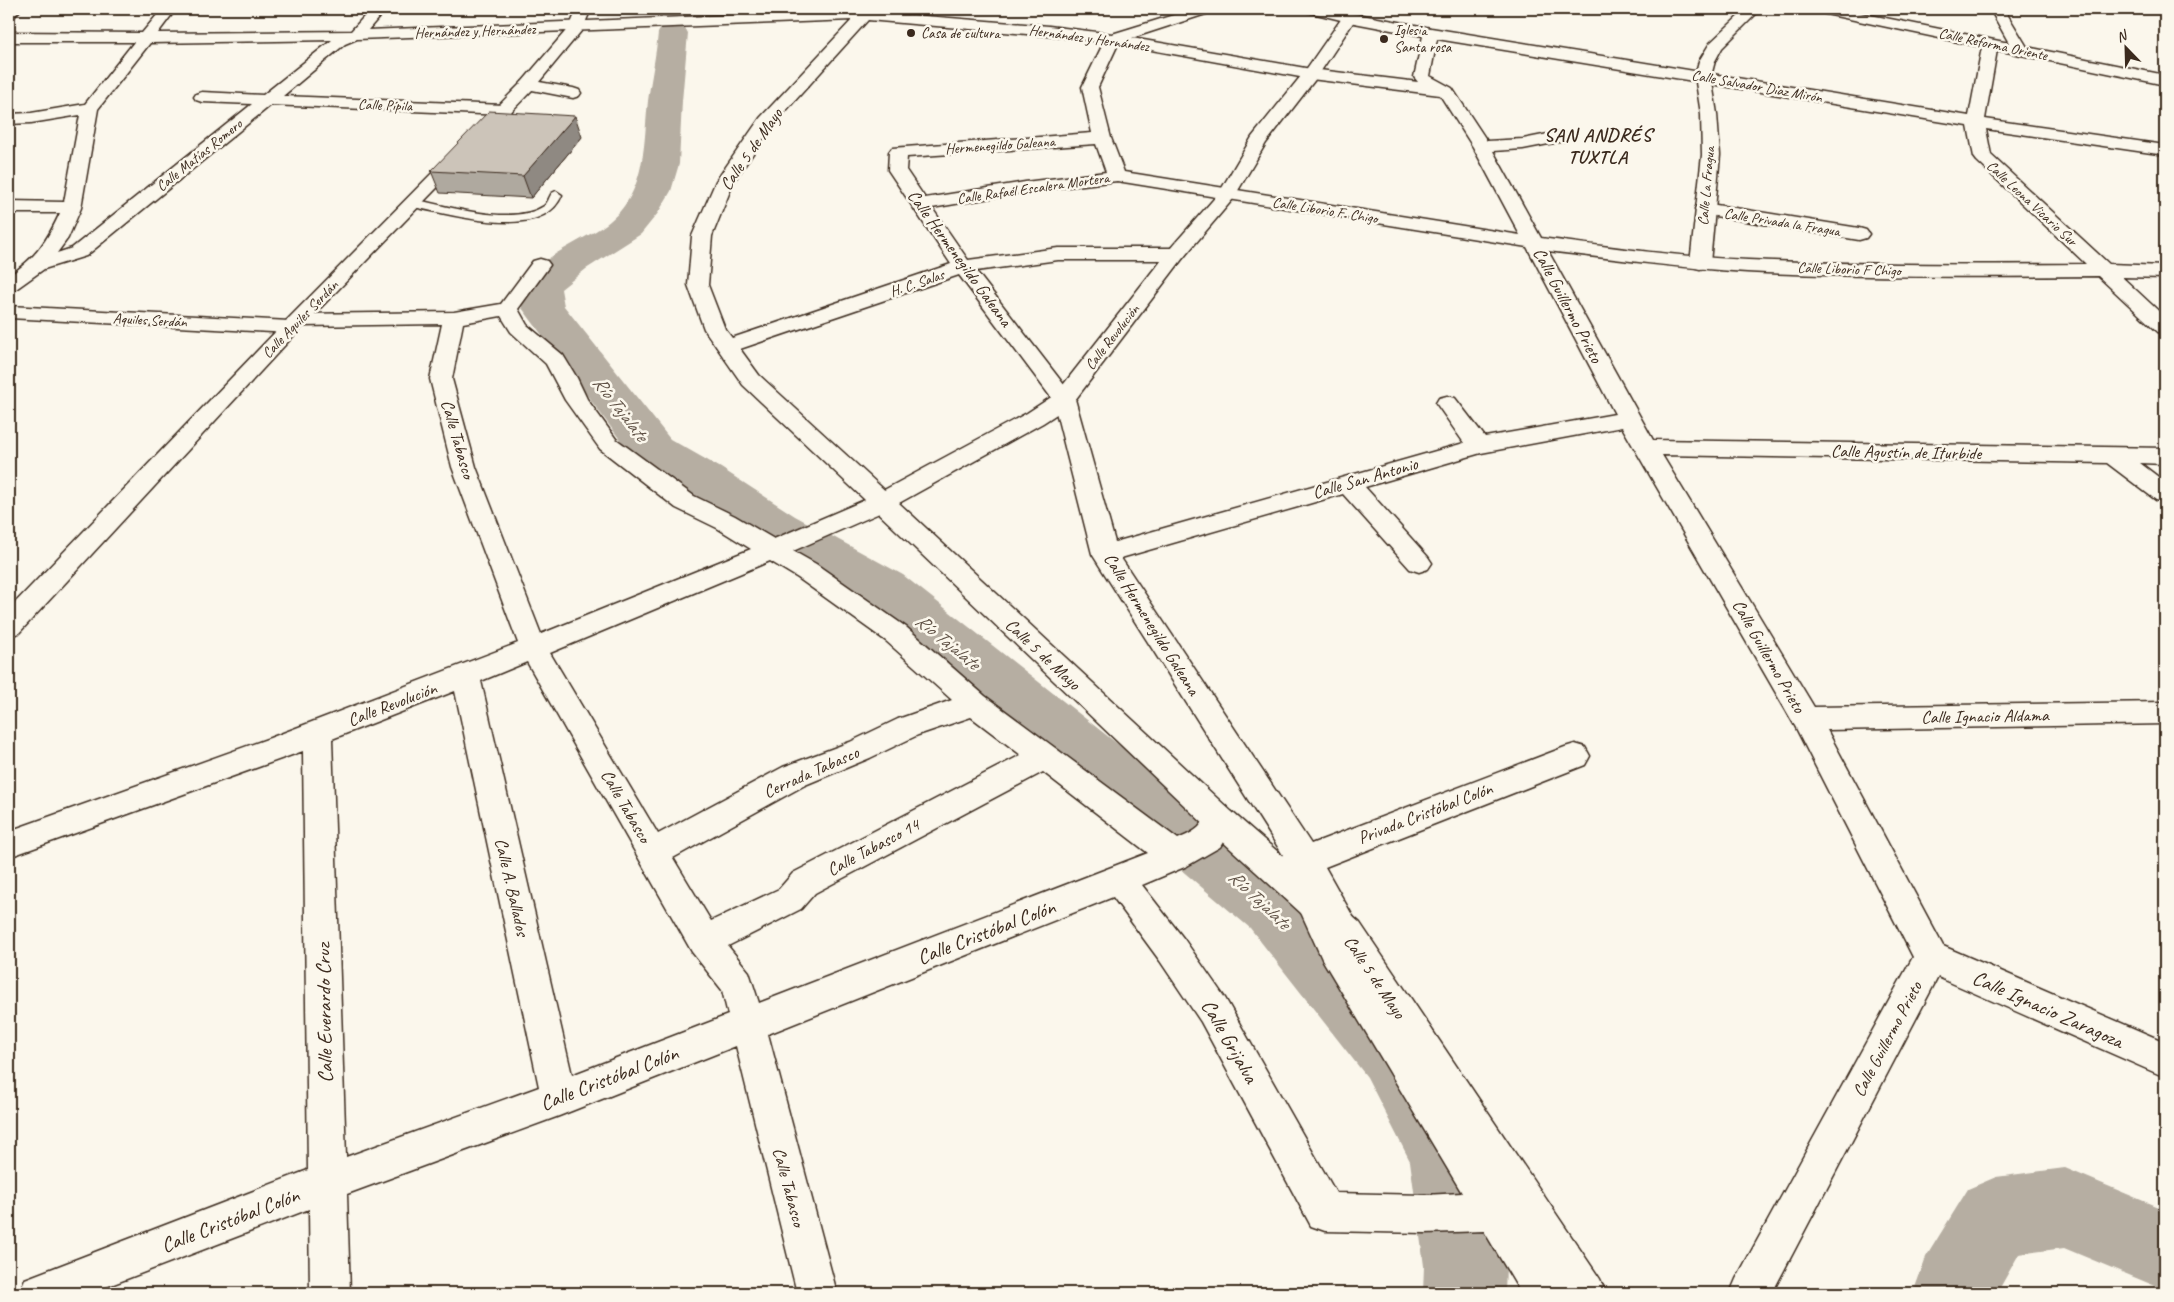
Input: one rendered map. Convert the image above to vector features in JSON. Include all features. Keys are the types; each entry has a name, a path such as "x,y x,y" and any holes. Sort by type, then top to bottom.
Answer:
{"street":[{"path":"9,14 14,9"},
{"path":"37,265 58,238 72,208 90,108 169,9"},
{"name":"Calle Matías Romero","path":"9,285 37,265 79,252 340,41 356,36 379,9"},
{"path":"1117,176 1102,138 1090,87 1113,39 1207,9"},
{"path":"1313,9 1349,18 1380,19 1395,17 1402,12 1394,27"},
{"name":"Calle La Fragua","path":"1700,263 1711,155 1709,114 1703,76 1707,60 1715,46 1754,9"},
{"name":"Calle Reforma Oriente","path":"1821,9 2165,80"},
{"path":"1997,9 2021,50"},
{"name":"Hernández y Hernández","path":"9,37 356,36 580,18 867,12 1113,39 1311,74 1446,91"},
{"name":"Calle 5 de Mayo","path":"867,12 766,122 725,181 702,236 698,285 715,329 751,380 882,502 1197,842"},
{"path":"1010,28 1015,12"},
{"name":"Calle Aquiles Serdán","path":"9,626 295,324 528,86 580,18"},
{"name":"Calle Salvador Díaz Mirón","path":"1349,18 1976,123 2165,150"},
{"name":"Calle Revolución","path":"9,844 317,733 533,648 776,548 882,502 1035,418 1064,399 1176,254 1227,194 1258,140 1311,74 1349,18"},
{"name":"Calle Guillermo Prieto","path":"1431,33 1422,77 1446,91 1482,147 1629,419 1806,719 1931,957 1750,1293"},
{"name":"Calle Leona Vicario Sur","path":"1990,44 1976,123 1984,157 2165,328"},
{"path":"528,86 573,93"},
{"name":"Calle Pípila","path":"202,97 504,110"},
{"path":"9,120 90,108"},
{"path":"1482,147 1523,144 1558,137"},
{"name":"Hermenegildo Galeana","path":"898,152 1102,138"},
{"name":"Calle Hermenegildo Galeana","path":"898,152 897,170 919,205 963,267 1064,399 1104,554 1304,860 1348,934"},
{"name":"Calle Liborio F. Chigo","path":"1117,176 1534,243"},
{"name":"Calle Rafaél Escalera Mortera","path":"919,205 1025,187 1117,176"},
{"path":"9,207 72,208"},
{"name":"Calle Privada la Fragua","path":"1704,210 1859,234"},
{"name":"Calle Liborio F Chigo","path":"1534,243 1654,259 1700,263 1899,272 2105,270 2165,272"},
{"name":"H. C. Salas","path":"726,347 963,267 1058,254 1176,254"},
{"path":"508,309 540,264"},
{"name":"Calle 5 de Mayo","path":"508,309 518,328 555,360 576,400 608,444 685,502 776,548 896,634 975,704 1044,757 1197,842 1276,872 1348,934 1586,1293"},
{"name":"Aquiles Serdán","path":"9,312 295,324 454,318 508,309"},
{"name":"Calle Tabasco","path":"454,318 441,379 464,467 533,648 704,941 737,983 817,1293"},
{"path":"1447,404 1479,446"},
{"name":"Calle San Antonio","path":"1104,554 1479,446 1629,419"},
{"name":"Calle Agustín de Iturbide","path":"1646,447 2165,456"},
{"path":"2114,456 2165,494"},
{"path":"1347,483 1419,564"},
{"name":"Calle A. Ballados","path":"466,675 501,841 537,989 559,1098"},
{"name":"Cerrada Tabasco","path":"653,853 794,776 860,750 908,727 975,704"},
{"name":"Calle Ignacio Aldama","path":"1806,719 2165,714"},
{"name":"Calle Everardo Cruz","path":"317,733 330,1293"},
{"name":"Privada Cristóbal Colón","path":"1276,872 1575,756"},
{"name":"Calle Tabasco 14","path":"704,941 790,899 804,883 1044,757"},
{"name":"Calle Cristóbal Colón","path":"39,1293 328,1182 559,1098 747,1025 1119,880 1197,842"},
{"name":"Calle Grijalva","path":"1119,880 1172,950 1213,1010 1325,1212 1425,1214 1481,1212"},
{"path":"1314,905 1334,948 1481,1212 1544,1293"},
{"name":"Calle Ignacio Zaragoza","path":"1931,957 2165,1060"}],"lane":[{"path":"413,204 495,218 512,219 528,217 543,212 551,206 556,195"}],"building":[{"path":"489,111 575,116 523,176 431,171"}],"waterway":[{"name":"Río Tajalate","path":"673,33 665,101 663,149 658,177 653,191 645,205 628,226 572,261 540,286 543,308 653,450 704,479 777,528 884,589 1274,907 1393,1052 1447,1154 1465,1266 1464,1293"},
{"name":"Río Tajalate","path":"1954,1293 1955,1286 1996,1217 2065,1208 2165,1250"}],"place":[{"name":"Casa de cultura","path":"911,33"},
{"name":"Iglesia Santa rosa","path":"1384,39"}],"district":[{"name":"SAN ANDRÉS TUXTLA","path":"1598,145"}]}
